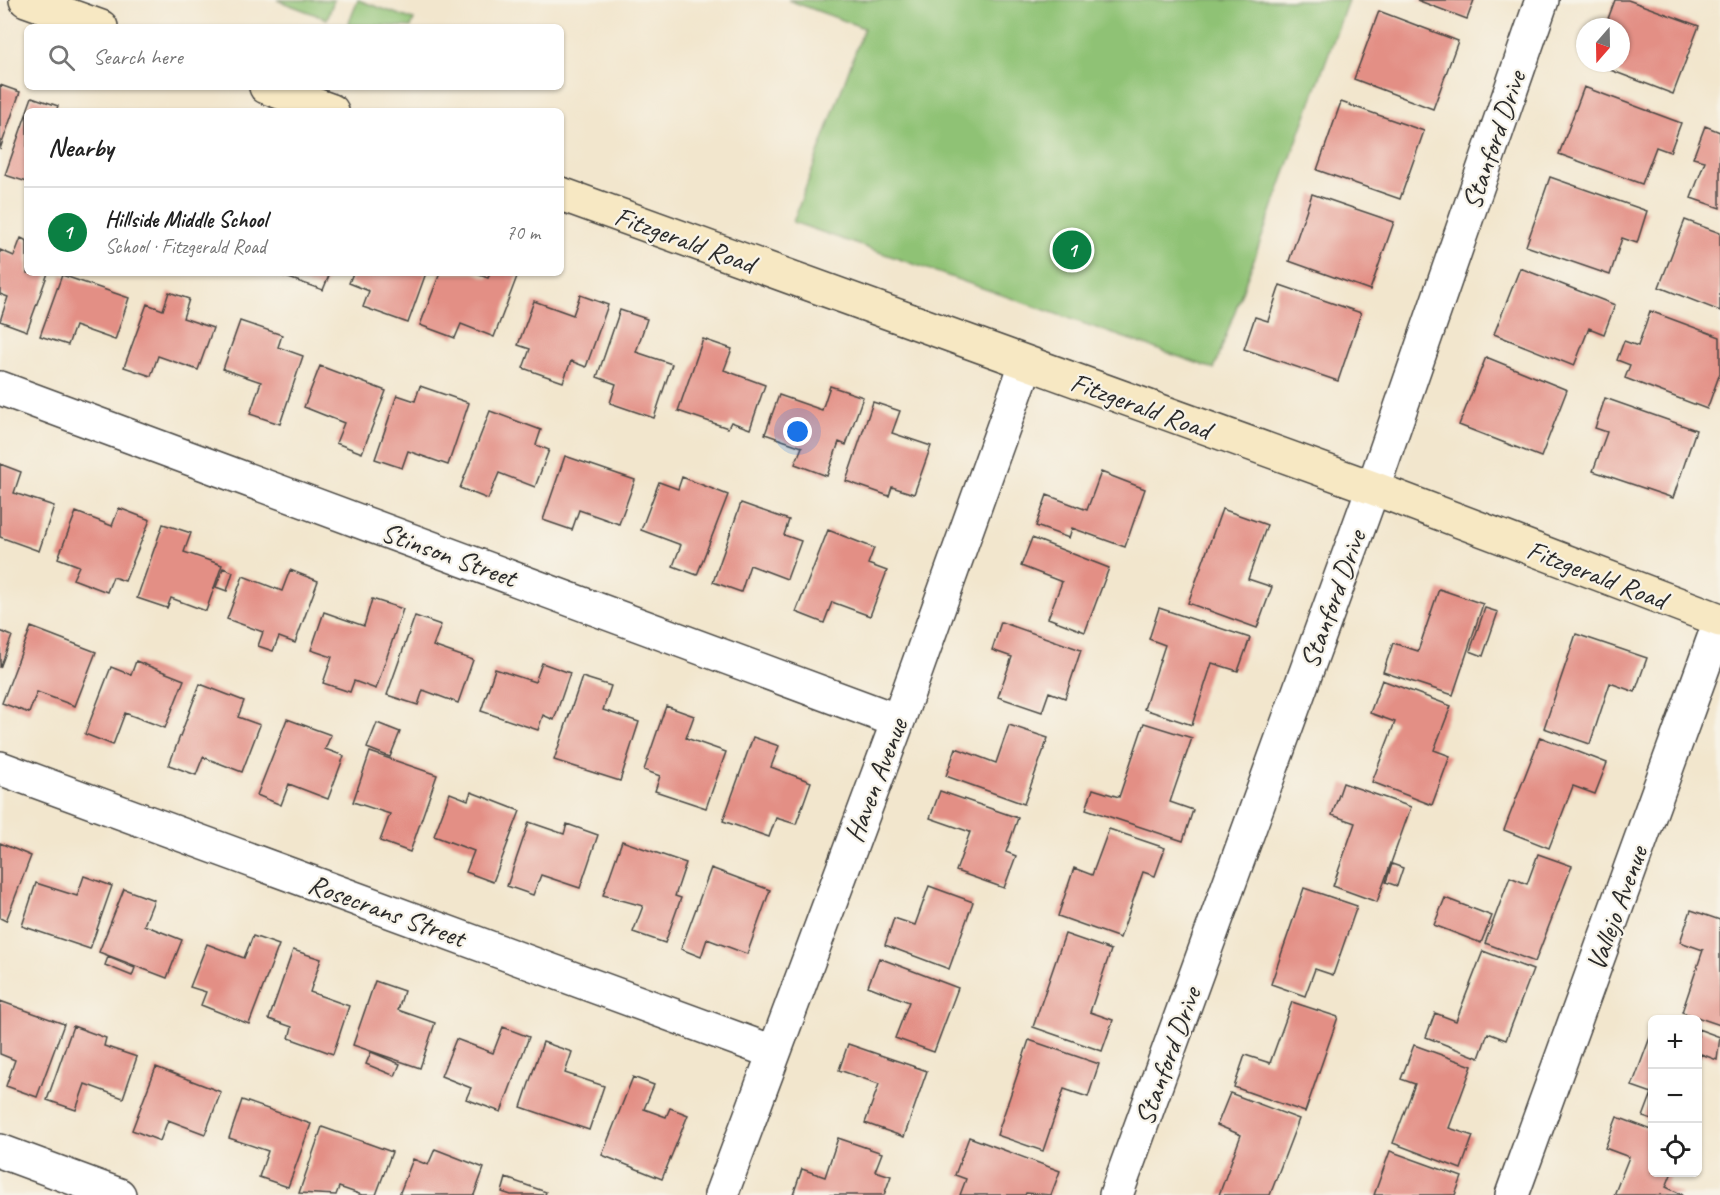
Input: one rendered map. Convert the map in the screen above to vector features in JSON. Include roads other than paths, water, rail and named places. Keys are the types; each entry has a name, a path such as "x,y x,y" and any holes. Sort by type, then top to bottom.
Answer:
{"main road":[{"path":"26,0 93,24"},
{"path":"274,90 324,108"},
{"name":"Fitzgerald Road","path":"564,195 1372,488 1720,621"}],"street":[{"name":"Stanford Drive","path":"1116,1195 1372,488 1542,0"},
{"name":"Haven Avenue","path":"721,1195 898,720 1026,364"},
{"name":"Stinson Street","path":"0,388 898,720"},
{"name":"Vallejo Avenue","path":"1512,1195 1720,621"},
{"name":"Rosecrans Street","path":"0,768 773,1052"},
{"path":"0,1151 119,1195"}],"place":[{"name":"Hillside Middle School","path":"1072,250"}]}
